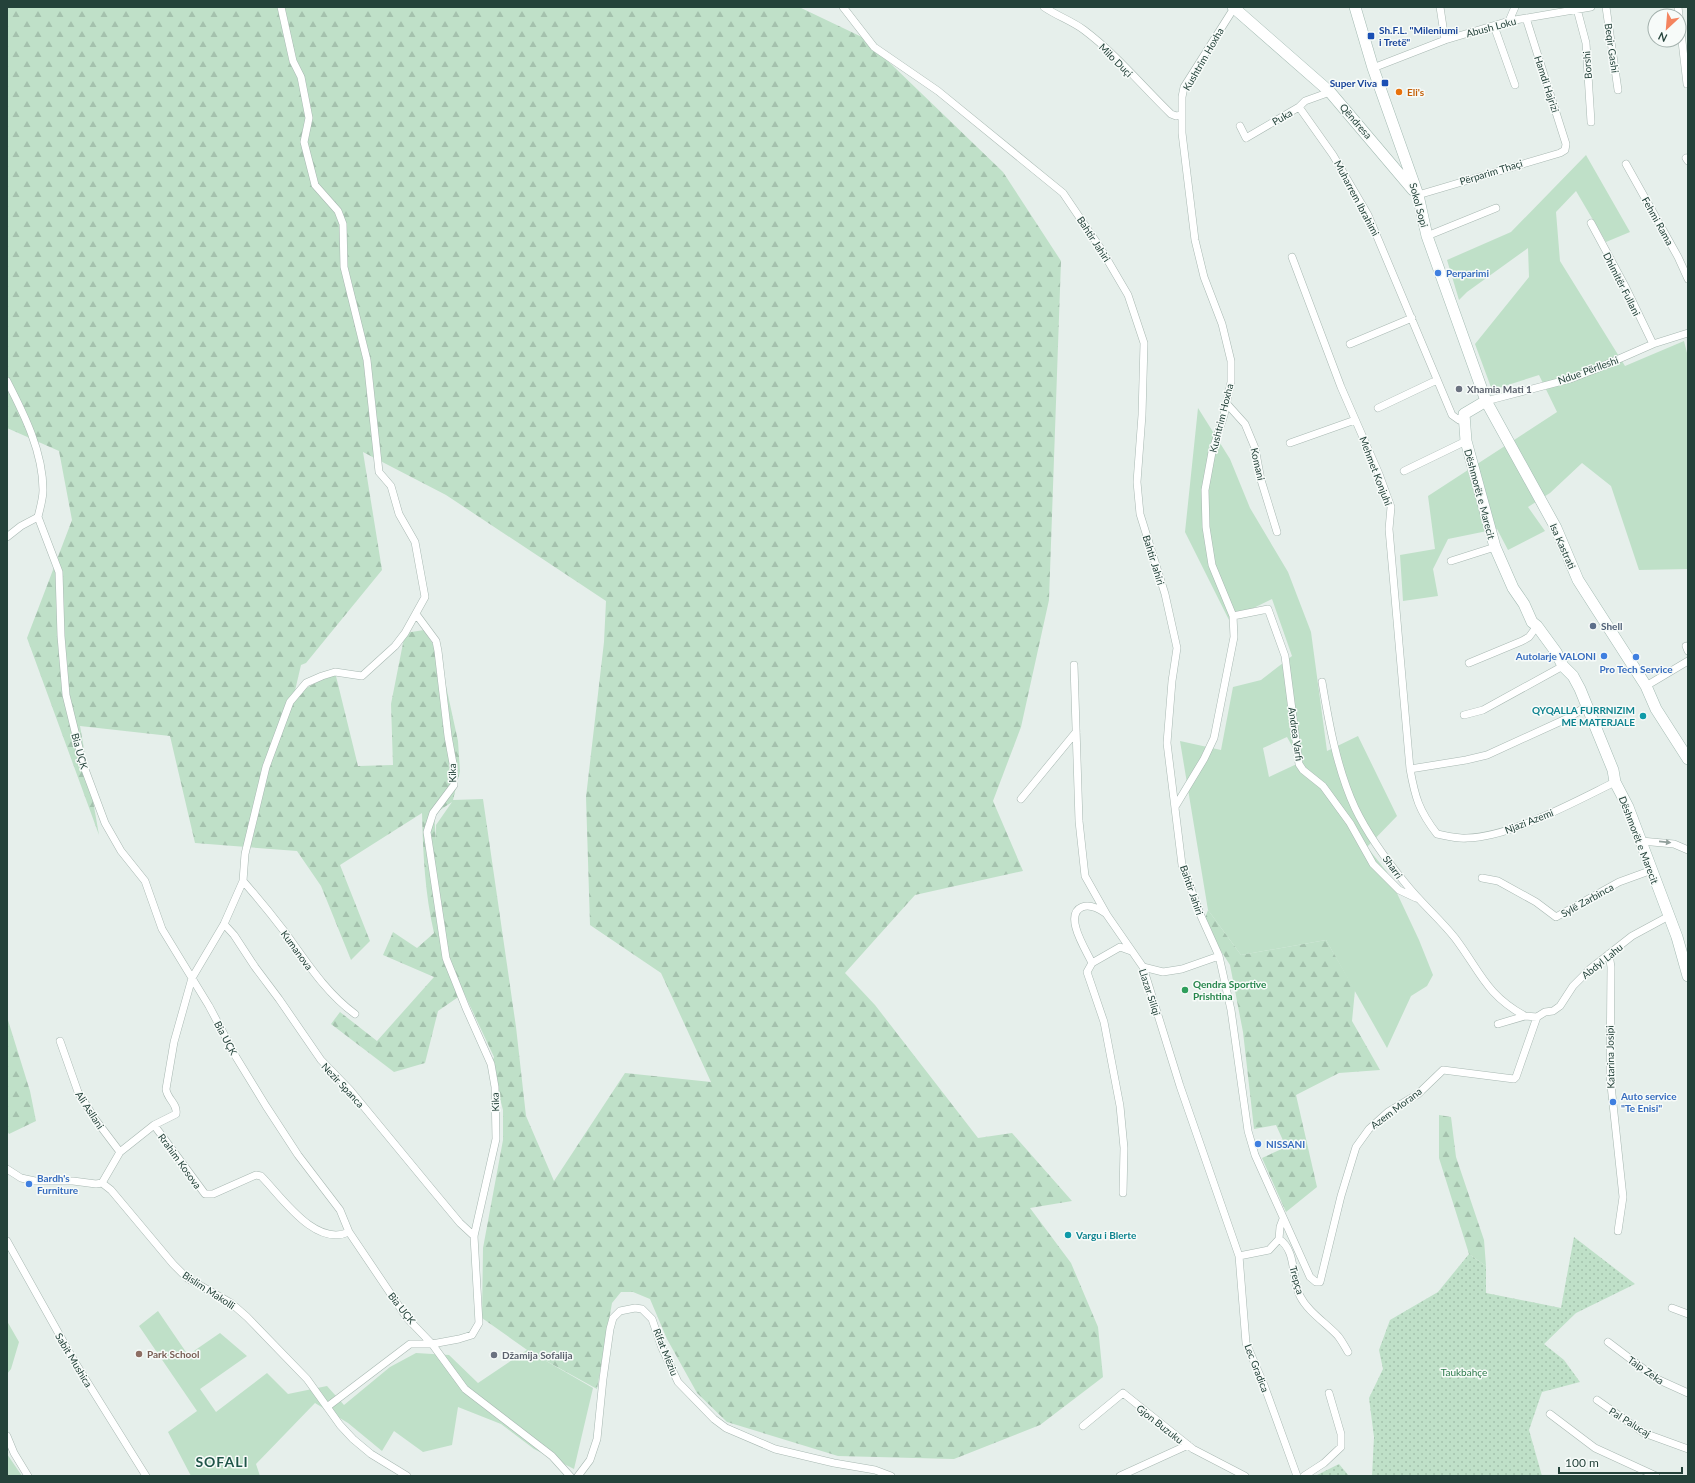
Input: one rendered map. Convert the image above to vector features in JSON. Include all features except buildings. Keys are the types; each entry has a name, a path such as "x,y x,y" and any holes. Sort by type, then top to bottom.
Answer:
{"street":[{"path":"192,978 224,924 243,881 245,854 266,767 294,695 306,683 335,672 362,676 396,646 425,597 415,542 399,514 391,486 378,472 367,360 344,267 343,224 338,211 315,185 304,142 309,118 301,76 293,61 281,7"},
{"name":"Bahtir Jahiri","path":"844,7 874,46 938,91 1063,193 1101,249 1128,295 1144,343 1142,415 1137,482 1140,514 1165,594 1177,648 1172,681 1167,744 1182,865 1201,916 1219,956 1231,1010 1248,1131 1255,1155 1283,1219"},
{"name":"Milo Duçi","path":"1044,7 1084,30 1113,54 1170,114 1176,116 1182,115"},
{"name":"Kushtrim Hoxha","path":"1175,807 1204,759 1214,738 1234,637 1233,616 1212,565 1206,527 1205,490 1212,452 1231,382 1231,361 1222,324 1204,277 1195,240 1182,133 1184,88 1233,7"},
{"name":"Qëndresa","path":"1233,7 1330,92 1418,195"},
{"name":"Sokol Sopi","path":"1354,7 1373,68 1418,195 1427,236 1486,401"},
{"path":"1440,7 1445,40"},
{"path":"1509,21 1515,7"},
{"name":"Abush Loku","path":"1373,68 1445,40 1509,21 1591,7"},
{"name":"Beqir Gashi","path":"1606,7 1618,90"},
{"path":"1678,7 1687,84"},
{"name":"Borshi","path":"1577,9 1586,43 1591,122"},
{"name":"Hamdi Hajrizi","path":"1526,18 1566,144 1565,150"},
{"path":"1494,26 1515,85"},
{"name":"Puka","path":"1240,126 1246,138 1299,107 1306,101 1330,92"},
{"name":"Muharrem Ibrahimi","path":"1299,107 1333,155 1368,215 1453,417 1462,419 1464,414"},
{"name":"Përparim Thaçi","path":"1418,195 1560,153 1565,150"},
{"name":"Fehmi Rama","path":"1626,164 1678,257 1688,279"},
{"path":"1427,236 1496,208"},
{"name":"Dhimitër Fullani","path":"1591,223 1626,288 1652,344"},
{"name":"Mehmet Konjuhi","path":"1292,257 1341,387 1380,474 1391,507 1389,529 1410,769 1414,792 1423,817 1437,834"},
{"path":"1350,344 1412,318"},
{"name":"Ndue Përlleshi","path":"1486,401 1570,379 1652,344 1688,333"},
{"path":"1378,408 1437,380"},
{"path":"7,381 25,415 41,466 43,491 38,517 21,526 7,538"},
{"path":"1464,414 1486,401"},
{"name":"Isa Kastrati","path":"1486,401 1556,528 1578,580 1646,686 1656,709 1688,759"},
{"name":"Komani","path":"1226,404 1245,424 1255,448 1261,480 1277,532"},
{"name":"Dëshmorët e Marecit","path":"1464,414 1466,441 1495,547 1513,588 1524,604 1532,622 1537,626 1556,652 1563,666 1573,676 1587,706 1613,770 1615,782 1628,807 1652,870 1669,916 1688,976"},
{"path":"1290,443 1355,420"},
{"name":"Dëshmorët e Marecit","path":"1404,471 1466,441"},
{"name":"Bia UÇK","path":"38,517 59,572 61,636 66,696 83,764 105,823 121,851 145,881 162,929 209,1006 236,1057 266,1106 298,1155 340,1210 349,1232 407,1318 432,1344 465,1390 546,1451 570,1476"},
{"name":"Dëshmorët e Marecit","path":"1451,561 1495,547"},
{"name":"Andrea Varfi","path":"1233,616 1268,608 1285,656 1299,764 1303,770 1323,786 1350,822 1373,864 1399,890 1418,899"},
{"name":"Kika","path":"327,1407 410,1344 432,1344 459,1339 472,1335 479,1323 479,1300 474,1236 475,1225 496,1139 495,1087 491,1064 446,958 427,832 434,813 454,785 454,769 448,736 436,641 416,614"},
{"path":"1469,663 1522,641 1529,637 1537,626"},
{"path":"1646,686 1688,661"},
{"name":"Llazar Siliqi","path":"1074,665 1079,820 1085,876 1106,914 1143,967 1180,1086 1239,1256"},
{"path":"1464,715 1483,710 1563,666"},
{"name":"Sharri","path":"1322,682 1335,748 1355,808 1388,860 1418,899 1455,938 1493,993 1507,1006 1525,1016"},
{"path":"1410,769 1487,755 1568,718 1587,706"},
{"path":"1021,799 1076,732"},
{"name":"Njazi Azemi","path":"1437,834 1467,838 1492,834 1527,823 1615,782"},
{"path":"1641,841 1666,842 1681,846 1688,850"},
{"name":"Sylë Zarbinca","path":"1482,878 1498,881 1536,902 1556,917 1619,882 1652,870"},
{"name":"Kumanova","path":"243,881 283,930 314,974 339,1002 356,1014"},
{"path":"1092,963 1073,922 1075,913 1079,908 1086,905 1098,909 1106,914"},
{"name":"Abdyl Lahu","path":"1498,1024 1525,1016 1537,1017 1546,1012 1553,1011 1560,1006 1573,986 1590,969 1632,936 1669,916"},
{"name":"Nezir Spanca","path":"224,924 234,935 320,1060 350,1090 460,1223 474,1236"},
{"path":"1123,1193 1124,1148 1120,1106 1104,1022 1087,972 1092,963 1120,948 1131,951"},
{"name":"Katarina Josipi","path":"1609,954 1611,967 1610,1082 1623,1197 1618,1231"},
{"path":"1143,967 1163,972 1182,969 1219,956"},
{"name":"Rrahim Kosova","path":"102,1183 120,1152 154,1125 176,1114 176,1106 167,1095 166,1089 174,1042 192,978"},
{"name":"Azem Morana","path":"1283,1219 1310,1277 1316,1282 1320,1282 1327,1245 1356,1147 1369,1129 1388,1112 1418,1094 1443,1070 1514,1079 1537,1017"},
{"name":"Ali Asllani","path":"60,1041 78,1092 95,1119 120,1152"},
{"name":"Rrahim Kosova","path":"154,1125 205,1194 213,1194 256,1175 261,1176 310,1228 330,1234 344,1235 349,1232"},
{"path":"7,1168 21,1178 35,1181 102,1183"},
{"name":"Bislim Makolli","path":"102,1183 111,1190 173,1264 187,1278 231,1303 246,1317 306,1379 353,1439 371,1454 407,1476"},
{"path":"1239,1256 1270,1250 1279,1239 1280,1227 1283,1219"},
{"name":"Trepça","path":"1279,1239 1286,1244 1290,1253 1300,1295 1308,1308 1340,1338 1348,1352"},
{"name":"Sabit Mushica","path":"7,1241 77,1366 146,1476"},
{"name":"Lec Gradica","path":"1239,1256 1246,1344 1264,1385 1297,1476"},
{"name":"Rifat Mëziu","path":"578,1476 590,1460 595,1449 603,1379 613,1318 620,1311 635,1308 649,1314 678,1382 714,1419 726,1428 775,1449 834,1463 875,1470 891,1476"},
{"path":"1672,1308 1688,1314"},
{"name":"Taip Zeka","path":"1608,1342 1657,1379 1688,1393"},
{"name":"Gjon Buzuku","path":"1084,1426 1123,1393 1188,1446 1245,1476"},
{"path":"1304,1476 1324,1463 1341,1447 1341,1434 1329,1393"},
{"name":"Pal Palucaj","path":"1596,1400 1644,1433 1688,1450"},
{"path":"1550,1414 1595,1448 1656,1476"},
{"path":"7,1436 14,1454 28,1476"},
{"path":"1120,1476 1188,1446"}],"green space":[{"path":"7,7 799,7 864,38 1003,172 1061,261 1049,600 1021,727 993,801 1023,871 915,895 845,973 875,1005 978,1138 1012,1133 1072,1201 1030,1208 1071,1263 1098,1327 1103,1377 1040,1425 954,1459 838,1456 727,1422 697,1393 667,1339 650,1299 633,1292 621,1292 612,1303 597,1389 530,1352 482,1318 483,1248 503,1140 503,1110 491,1064 494,1057 464,993 438,1011 425,1063 394,1072 331,1024 340,1012 377,1041 434,977 383,955 393,932 417,948 434,933 428,904 425,874 422,813 340,865 370,941 351,960 321,886 297,851 195,843 170,736 80,726 99,835 27,638 72,520 59,451 7,428","holes":["363,452 446,495 606,601 604,642 586,797 590,925 661,973 711,1082 625,1073 554,1181 526,1116 516,1027 483,799 453,800 460,771 458,741 439,654 424,630 405,633 391,704 393,765 358,766 335,672 294,695 301,665 306,663 382,570","452,802 436,825 436,840 434,814"]},
{"path":"1586,155 1630,232 1606,242 1576,191 1556,212 1560,261 1625,366 1684,341 1688,357 1688,569 1639,570 1611,486 1582,463 1550,493 1528,507 1545,531 1508,550 1497,529 1448,539 1433,569 1438,596 1403,601 1400,555 1435,549 1428,496 1557,412 1539,375 1492,390 1475,344 1529,277 1528,248 1467,292 1459,300 1447,260 1511,232"},
{"path":"1198,408 1230,459 1250,508 1288,572 1311,632 1327,751 1358,736 1397,816 1367,847 1387,872 1419,940 1433,975 1427,986 1411,996 1387,1048 1326,940 1241,955 1208,910 1180,741 1221,750 1233,687 1261,680 1292,656 1272,599 1229,620 1185,532","holes":["1287,737 1301,762 1269,777 1263,748"]},
{"path":"1208,910 1241,955 1326,940 1355,990 1352,1021 1380,1070 1339,1073 1296,1095 1317,1187 1286,1212 1262,1158 1286,1147 1276,1125 1254,1129 1243,1032 1230,965 1203,923"},
{"path":"7,1017 30,1091 36,1121 9,1134 7,1131"},
{"path":"1439,1115 1451,1117 1456,1157 1484,1240 1486,1266 1469,1254 1439,1158"},
{"name":"Taukbahçe","path":"1574,1237 1635,1284 1576,1313 1544,1344 1564,1360 1580,1382 1542,1392 1529,1430 1542,1476 1372,1476 1374,1437 1369,1398 1383,1369 1379,1350 1390,1320 1438,1292 1469,1254 1486,1266 1486,1293 1561,1308"},
{"path":"158,1311 188,1355 220,1333 247,1356 200,1389 216,1412 267,1373 288,1394 327,1386 344,1405 390,1367 416,1353 449,1355 478,1383 527,1350 593,1388 574,1469 534,1449 501,1424 458,1407 452,1445 423,1452 394,1431 382,1451 348,1423 315,1403 256,1464 260,1476 191,1476 168,1432 197,1411 139,1326"},
{"path":"7,1321 19,1342 11,1369 7,1374"},
{"path":"7,1454 22,1476 7,1476"},
{"path":"1339,1464 1349,1476 1315,1476"}],"place":[{"name":"Sh.F.L. \"Mileniumi i Tretë\"","path":"1371,36"},
{"name":"Super Viva","path":"1385,83"},
{"name":"Eli's","path":"1399,92"},
{"name":"Perparimi","path":"1438,273"},
{"name":"Xhamia Mati 1","path":"1459,389"},
{"name":"Shell","path":"1593,626"},
{"name":"Autolarje VALONI","path":"1604,656"},
{"name":"Pro Tech Service","path":"1636,657"},
{"name":"QYQALLA FURRNIZIM ME MATERJALE","path":"1643,716"},
{"name":"Qendra Sportive Prishtina","path":"1185,990"},
{"name":"Auto service \"Te Enisi\"","path":"1613,1102"},
{"name":"NISSANI","path":"1258,1144"},
{"name":"Bardh's Furniture","path":"29,1184"},
{"name":"Vargu i Blerte","path":"1068,1235"},
{"name":"Park School","path":"139,1354"},
{"name":"Džamija Sofalija","path":"494,1355"}],"district":[{"name":"SOFALI","path":"222,1462"}]}
